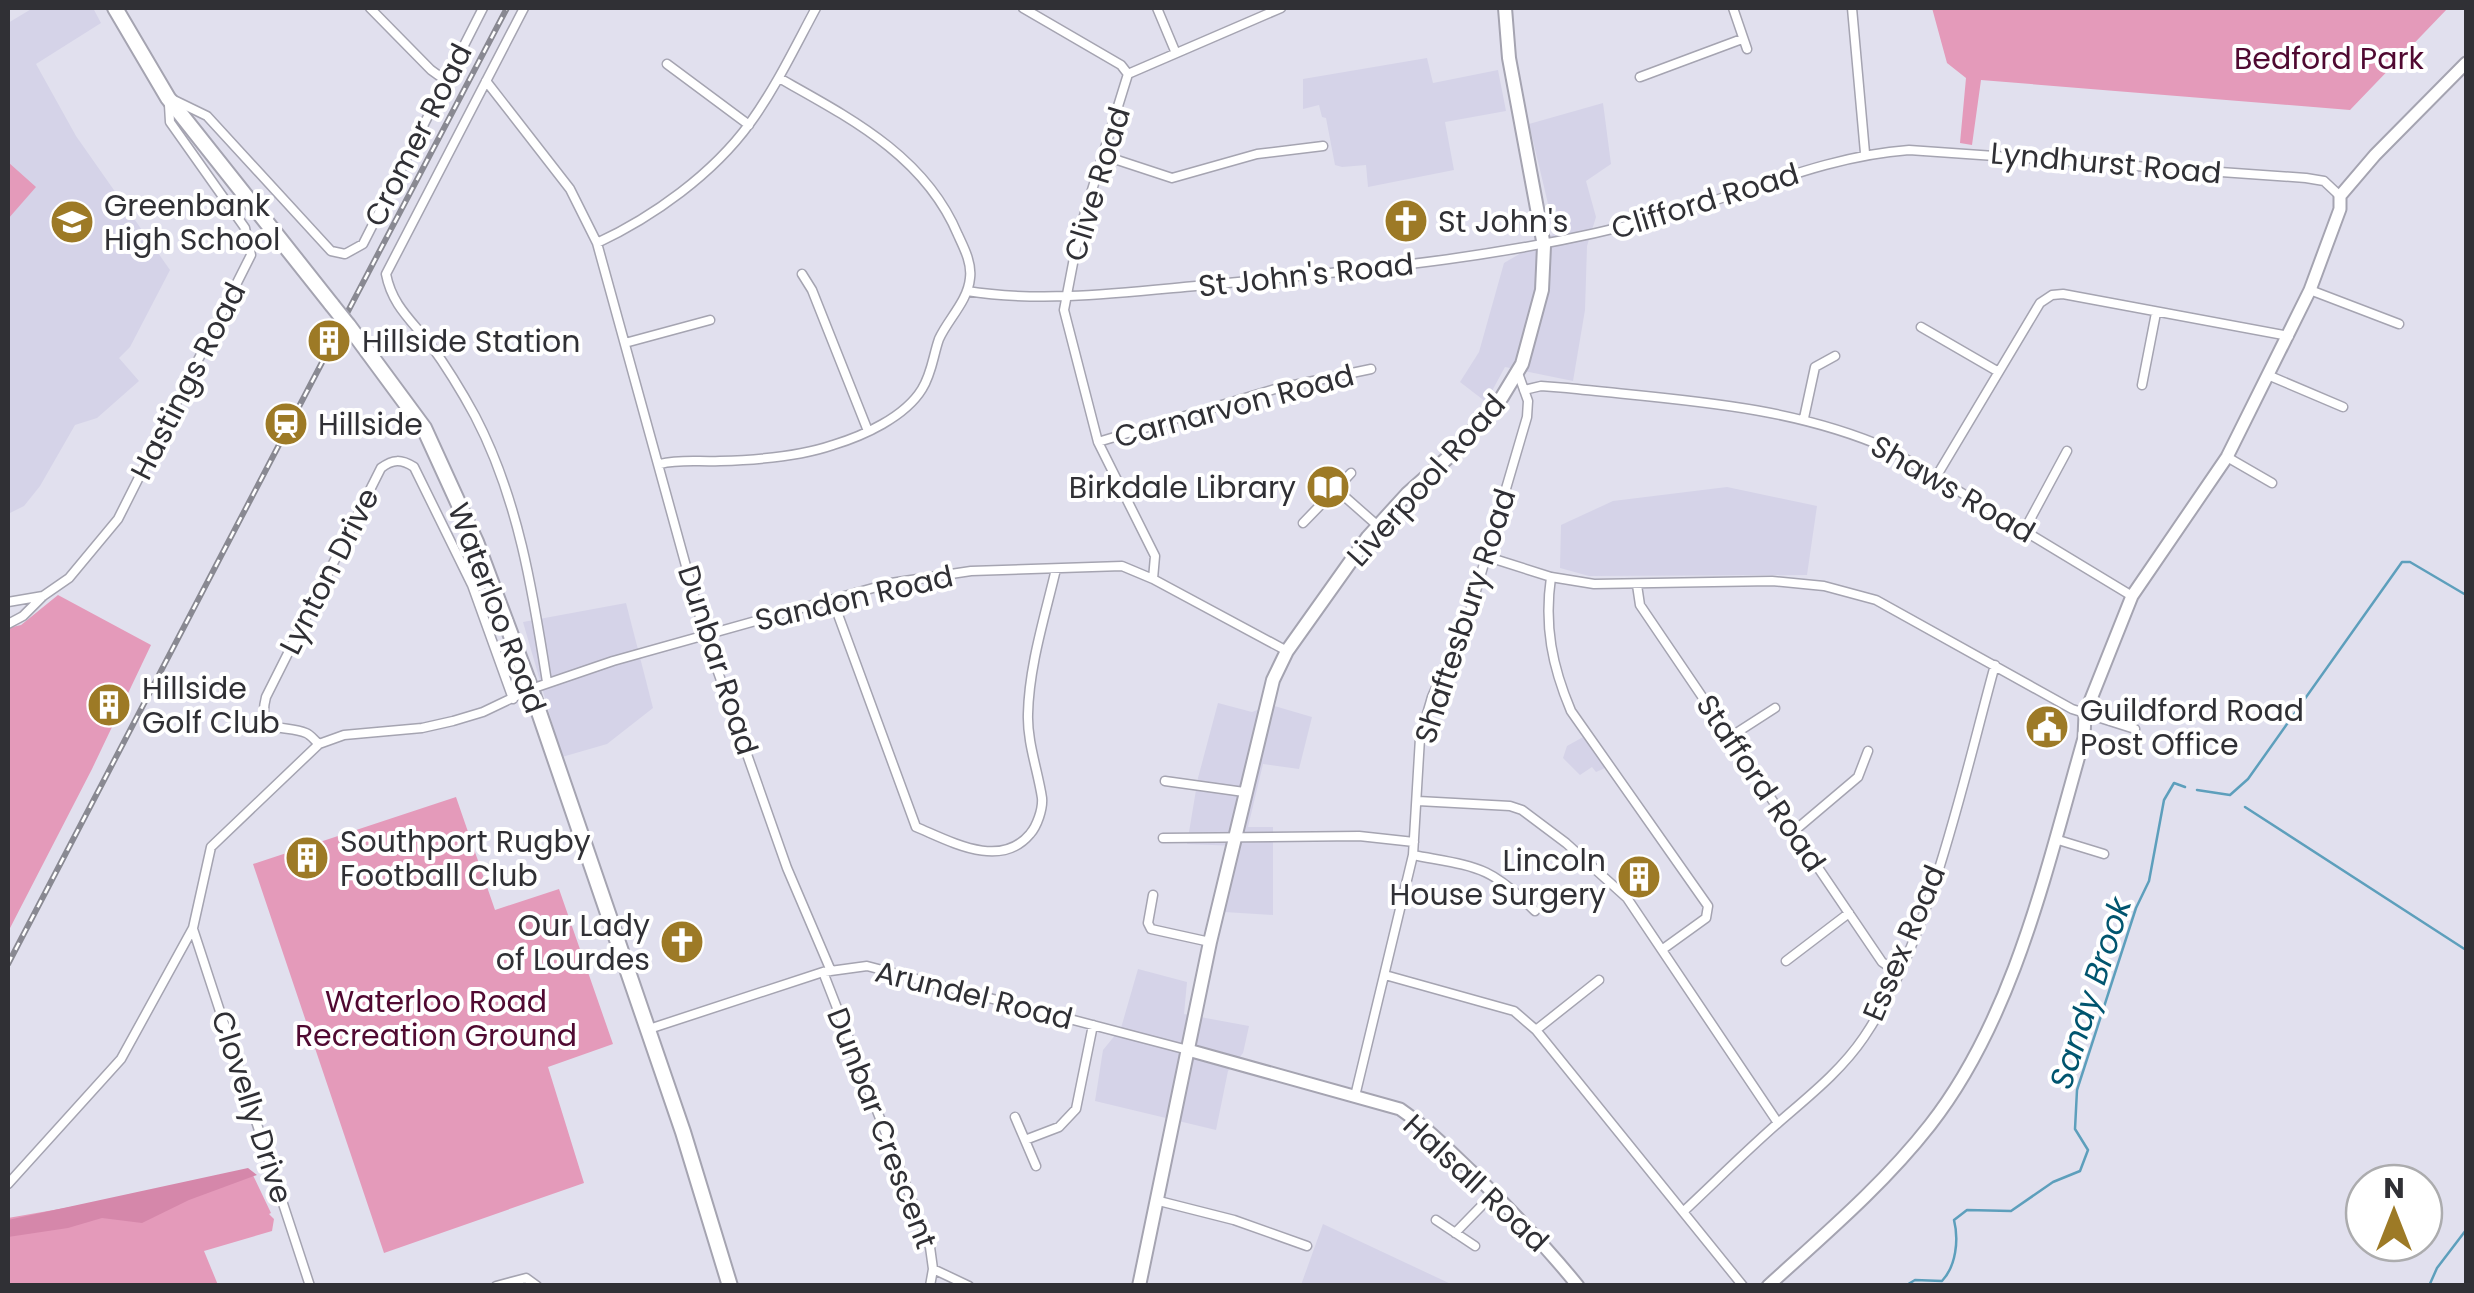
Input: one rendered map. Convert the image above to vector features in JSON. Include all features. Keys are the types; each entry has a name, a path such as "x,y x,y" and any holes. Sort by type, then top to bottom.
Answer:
{"highway":[{"name":"Waterloo Road","path":"115,8 168,98 348,325 424,428 476,542 530,688 683,1132 730,1286"}],"main road":[{"name":"Liverpool Road","path":"1140,1286 1210,942 1265,703 1287,651 1378,526 1452,454 1502,397 1518,372 1542,290 1544,246 1509,58 1505,8"}],"street":[{"path":"370,8 430,70 445,80"},
{"name":"Cromer Road","path":"168,98 208,116 331,251 345,254 363,244 484,8"},
{"path":"524,8 386,274 390,296 432,348 476,418 513,512 535,600 547,682"},
{"path":"597,244 691,184 749,125 816,8"},
{"path":"1024,8 1121,65 1128,74 1281,8"},
{"path":"1157,8 1175,52"},
{"path":"1733,8 1747,49"},
{"path":"1852,8 1866,153"},
{"path":"1652,89 1644,77 1742,40"},
{"path":"667,64 749,125"},
{"path":"1768,1286 1880,1184 1932,1123 1958,1084 2015,966 2084,738 2086,714 2132,596 2227,457 2270,376 2310,290 2340,209 2340,196 2466,64"},
{"name":"Clive Road","path":"1128,74 1079,232 1066,294 1065,322 1098,442 1155,556 1154,579"},
{"path":"660,464 797,454 833,446 889,419 921,392 940,338 970,279 968,259 950,216 931,186 901,154 779,78"},
{"name":"Dunbar Road","path":"486,81 570,189 597,244 705,635 827,971"},
{"name":"Hastings Road","path":"8,624 68,578 118,518 252,256 245,228 170,122 168,98"},
{"path":"1102,155 1172,178 1257,154 1323,146"},
{"name":"Lyndhurst Road","path":"1866,153 1969,152 2306,178 2324,181 2340,196"},
{"name":"Clifford Road","path":"1544,246 1660,218 1866,153"},
{"name":"St John's Road","path":"966,290 993,295 1096,294 1352,272 1544,246"},
{"path":"802,274 812,290 868,431"},
{"path":"2310,290 2399,324"},
{"path":"1936,477 2040,303 2052,294 2289,336"},
{"path":"2142,385 2156,313"},
{"path":"625,343 710,320"},
{"path":"1921,327 1997,372"},
{"path":"1804,418 1815,367 1835,356"},
{"name":"Carnarvon Road","path":"1098,442 1275,388 1371,369"},
{"name":"Shaftesbury Road","path":"1354,1096 1414,855 1420,738 1432,697 1488,557 1527,417 1528,401 1518,372"},
{"path":"2270,376 2343,407"},
{"name":"Shaws Road","path":"1524,390 1540,386 1567,388 1766,410 1804,418 1889,449 2132,596"},
{"path":"2024,529 2067,450"},
{"path":"2227,457 2272,483"},
{"name":"Lynton Drive","path":"319,744 306,733 276,728 262,710 381,468 390,461 403,460 414,466 472,584 513,699"},
{"path":"1302,523 1351,473"},
{"path":"1336,489 1378,526"},
{"path":"1488,557 1550,577 1594,584 1772,581 1824,586 1876,600 2086,714 2135,729"},
{"name":"Sandon Road","path":"319,744 344,735 453,721 547,682 705,635 891,584 971,571 1122,566 1154,579 1287,651"},
{"path":"833,601 916,826 982,852 1003,851 1034,832 1042,804 1028,721 1028,690 1056,569"},
{"path":"1550,577 1548,642 1571,711 1708,906 1706,918 1663,948"},
{"name":"Stafford Road","path":"1638,585 1640,605 1882,962 1898,973"},
{"path":"8,602 43,596"},
{"name":"Essex Road","path":"1684,1211 1818,1091 1862,1040 1898,973 1930,893 1994,665"},
{"path":"1730,737 1775,708"},
{"path":"8,1184 121,1059 193,928 212,846 319,744"},
{"path":"1794,832 1858,777 1868,752"},
{"path":"1165,781 1244,792"},
{"path":"1418,800 1522,810 1610,880 1663,948 1778,1123"},
{"path":"1164,838 1359,836 1414,842"},
{"path":"2055,839 2104,854"},
{"path":"1414,855 1482,868 1504,879 1535,910"},
{"path":"1153,895 1148,922 1151,929 1210,942"},
{"path":"1786,960 1848,912"},
{"name":"Clovelly Drive","path":"193,928 310,1286"},
{"name":"Arundel Road","path":"646,1030 827,971 867,966 1188,1050"},
{"name":"Dunbar Crescent","path":"827,971 930,1248 930,1286"},
{"path":"1384,976 1514,1011 1536,1030 1743,1286"},
{"path":"1536,1030 1599,980"},
{"path":"1025,1140 1059,1127 1076,1109 1093,1025"},
{"name":"Halsall Road","path":"1188,1050 1400,1110 1421,1123 1494,1193 1542,1241 1578,1286"},
{"path":"1016,1117 1036,1166"},
{"path":"1455,1233 1494,1193"},
{"path":"1159,1201 1234,1220 1307,1246"},
{"path":"1436,1220 1475,1246"},
{"path":"933,1270 969,1286"},
{"path":"496,1286 526,1278 536,1286"}],"shaded area":[{"name":"Greenbank High School","path":"33,8 93,8 101,23 36,64 76,136 170,270 130,347 119,358 139,381 97,418 75,425 40,486 24,506 8,514 8,23"},
{"path":"1427,58 1433,83 1498,70 1506,111 1445,122 1454,170 1368,187 1366,165 1335,165 1326,118 1322,117 1319,105 1303,109 1303,79"},
{"path":"1603,103 1611,164 1586,181 1596,217 1587,246 1585,310 1573,381 1505,367 1486,402 1460,382 1479,352 1504,263 1555,233 1529,124"},
{"path":"1727,487 1817,506 1807,575 1589,576 1560,568 1561,525 1613,501"},
{"path":"626,603 653,708 607,744 562,757 523,622"},
{"path":"1218,703 1252,712 1271,705 1312,717 1299,769 1263,764 1248,827 1273,827 1273,915 1224,912 1237,846 1187,844 1198,778"},
{"path":"1585,736 1605,768 1596,772 1592,767 1580,775 1563,758 1567,746"},
{"path":"1138,969 1187,982 1184,1014 1249,1026 1243,1053 1228,1071 1216,1130 1095,1101 1103,1050 1121,1028"},
{"path":"248,1168 257,1175 189,1200 142,1223 102,1218 68,1228 8,1237 8,1220"},
{"path":"1323,1224 1453,1285 1301,1285"}],"green space":[{"name":"Bedford Park","path":"1932,8 2448,8 2350,110 1981,80 1972,145 1960,143 1966,78 1947,63"},
{"path":"8,162 36,187 8,219"},
{"name":"Hillside Golf Club","path":"58,595 151,645 8,932 8,628 21,625"},
{"name":"Waterloo Road Recreation Ground","path":"456,797 495,910 559,889 613,1044 548,1067 584,1183 384,1253 253,864"},
{"path":"251,1171 274,1219 272,1231 204,1251 218,1285 8,1286 8,1218 196,1185"}],"waterway":[{"path":"2197,790 2230,795 2248,779 2402,562 2410,562 2466,595"},
{"name":"Sandy Brook","path":"1905,1286 1915,1280 1942,1281 1955,1252 1954,1220 1967,1210 2011,1211 2053,1182 2080,1171 2088,1150 2075,1129 2077,1090 2136,908 2149,881 2164,800 2174,783 2185,787"},
{"path":"2245,807 2466,950"},
{"path":"2429,1286 2437,1268 2466,1230"}],"railway":[{"path":"335,336 507,8"},
{"path":"8,964 328,351"}],"place":[{"name":"St John's","path":"1406,221"},
{"name":"Greenbank High School","path":"72,222"},
{"name":"Hillside Station","path":"329,341"},
{"name":"Hillside","path":"286,424"},
{"name":"Birkdale Library","path":"1328,487"},
{"name":"Hillside Golf Club","path":"109,705"},
{"name":"Guildford Road Post Office","path":"2047,727"},
{"name":"Southport Rugby Football Club","path":"307,858"},
{"name":"Lincoln House Surgery","path":"1639,877"},
{"name":"Our Lady of Lourdes","path":"682,942"}]}
